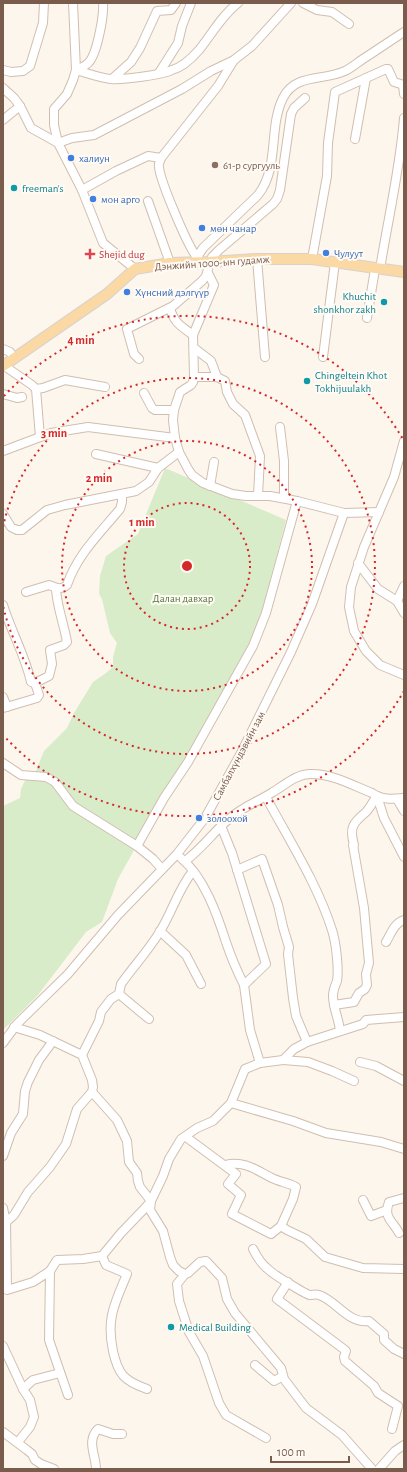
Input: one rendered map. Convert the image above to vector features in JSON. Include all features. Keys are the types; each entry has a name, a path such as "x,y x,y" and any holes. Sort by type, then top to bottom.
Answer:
{"main road":[{"name":"Дэнжийн 1000-ын гудамж","path":"135,269 196,260 209,262 257,259 312,259 404,272"},
{"path":"3,365 14,359 107,294 135,269"}],"street":[{"path":"3,70 11,72 23,71 30,66 43,23 44,3"},
{"path":"73,3 76,70 67,94 54,109 54,125 58,143 82,190 103,243 135,269"},
{"path":"76,70 88,64 96,45 102,25 103,3"},
{"path":"112,79 131,62 140,48 157,11 171,10 176,3"},
{"path":"159,73 178,43 182,26 191,3"},
{"path":"76,70 112,79 131,78 173,70 184,64 197,51 229,10 238,3"},
{"path":"3,88 20,106 31,128 58,143 72,138 94,135 234,60 252,46 291,3"},
{"path":"303,3 317,10 332,12 349,24"},
{"path":"196,260 203,248 265,187 269,173 278,108 283,96 293,85 306,80 344,71 404,32"},
{"path":"196,260 163,183 158,165 161,158 218,86 234,60"},
{"path":"312,259 327,176 328,143 335,92 386,69 388,69 394,82 404,88"},
{"path":"355,139 366,78"},
{"path":"139,359 134,354 127,329 170,308 202,281 208,273 209,262 212,257 277,199 280,190 291,114 294,108 305,98"},
{"path":"3,120 20,106"},
{"path":"367,318 402,147 404,118"},
{"path":"82,190 148,156 161,158"},
{"path":"148,201 170,263"},
{"path":"257,259 265,357"},
{"path":"323,357 335,262"},
{"path":"208,273 214,285 193,335 194,377 191,385 180,392 174,410 173,420 175,438 179,452 192,475 203,483 232,494 284,498 344,513 379,512"},
{"path":"170,308 175,322 193,335"},
{"path":"194,348 211,361 217,377"},
{"path":"3,349 10,352 14,359"},
{"path":"3,365 36,389 40,437"},
{"path":"194,377 217,377 226,381 227,392 233,404 245,415 260,456 258,496"},
{"path":"36,389 65,380 105,387"},
{"path":"144,393 155,410 174,410"},
{"path":"3,394 17,398 22,397"},
{"path":"3,451 40,437 65,430 88,427 175,438"},
{"path":"280,427 284,461 284,498"},
{"path":"404,444 402,458 358,563 350,598 350,615 354,631 362,645 371,657 380,665 404,675"},
{"path":"3,514 11,527 17,530 22,530 47,510 136,491 149,482 158,468 179,452"},
{"path":"96,454 158,468"},
{"path":"210,486 214,462"},
{"path":"26,592 49,585 56,589 67,585 75,566 85,550 120,509 122,495"},
{"path":"137,846 164,798 191,756 253,646 266,613 297,501"},
{"name":"Самбалхүндэвийн зам","path":"3,1043 14,1027 68,974 104,931 186,844 212,807 232,772 271,694 306,618 344,513"},
{"path":"358,563 378,589 396,601 404,613"},
{"path":"396,601 404,586"},
{"path":"35,683 49,676 52,664 50,650 64,645 67,642 64,625 57,604 56,589"},
{"path":"3,605 6,617 18,641 31,682 35,683 39,695 37,698 5,708 3,697"},
{"path":"3,763 21,775 46,777 55,782 73,806 137,846 153,859 162,869"},
{"path":"185,861 198,851 221,826 238,812 298,777 312,774 337,778 377,796 402,804"},
{"path":"266,796 315,888 332,931 337,962 337,981 333,993 340,1031"},
{"path":"377,796 384,818 404,857"},
{"path":"334,1005 354,1002 359,993 365,989 367,985 366,974 369,963 364,908 353,845 352,830 354,823 366,811 377,796"},
{"path":"221,826 237,870 266,964 244,985"},
{"path":"177,854 185,861 199,879 216,913 234,963 244,985 250,1030 260,1063"},
{"path":"237,870 262,859 278,905 289,947 288,954 296,1016 307,1042"},
{"path":"82,1055 99,1021 101,1012 111,999 119,994 121,984 160,931 175,904 185,880 193,871"},
{"path":"386,942 393,928 401,920 404,920"},
{"path":"160,931 186,956 200,984"},
{"path":"119,994 149,1019"},
{"path":"283,1060 294,1049 307,1042 363,1024 366,1020 404,1017"},
{"path":"6,1222 14,1215 31,1188 50,1167 66,1144 77,1109 92,1092 93,1087 92,1080 82,1055 40,1035 14,1027"},
{"path":"3,1156 11,1133 23,1114 25,1091 28,1082 39,1060 53,1041"},
{"path":"3,1208 6,1222 5,1290 33,1282 50,1271 57,1260 83,1259 102,1256 120,1233 151,1201 169,1159 181,1139 212,1120 232,1103 244,1069 260,1063 283,1060 308,1062 354,1081"},
{"path":"360,1062 376,1066 404,1081"},
{"path":"92,1092 117,1120 127,1141 130,1162 137,1173 140,1187 151,1201 150,1210 163,1231 173,1265 185,1274"},
{"path":"232,1103 293,1121 326,1133 382,1142 404,1149"},
{"path":"186,1136 236,1174 228,1184 241,1195 232,1214 271,1234 281,1226 293,1199 296,1187 273,1179 253,1167 233,1163 225,1165"},
{"path":"400,1230 391,1224 387,1210 389,1202 404,1198"},
{"path":"363,1200 371,1216 387,1210"},
{"path":"281,1226 306,1239 325,1257 363,1268 404,1269"},
{"path":"254,1249 258,1259 268,1270 310,1295 319,1295 352,1318 362,1322 369,1321 384,1334 384,1340 394,1349 404,1354"},
{"path":"102,1256 106,1265 127,1274 110,1318 111,1340 116,1364 119,1371 126,1379 147,1389"},
{"path":"266,1438 226,1415 219,1403 203,1356 189,1332 179,1301 177,1284 185,1274 188,1274 200,1262 206,1261 222,1278 227,1299 231,1306 278,1363 284,1379 306,1408 342,1435 372,1469"},
{"path":"50,1271 49,1340 68,1395"},
{"path":"288,1282 277,1299 345,1350 345,1361 374,1386 378,1393 398,1406 392,1429"},
{"path":"3,1346 23,1389 30,1400 34,1417 30,1427 18,1442"},
{"path":"256,1365 274,1381 283,1376"},
{"path":"23,1389 33,1380 60,1373"},
{"path":"96,1469 96,1461 91,1449 94,1433 98,1429 113,1434 122,1434"},
{"path":"3,1432 32,1454 35,1460 54,1469"},
{"path":"379,1469 390,1456 404,1445"}],"green space":[{"name":"Далан давхар","path":"165,468 286,520 259,622 254,635 118,879 102,922 86,932 38,995 3,1030 3,806 20,798 21,789 27,776 36,771 44,751 67,728 74,713 93,682 113,667 113,657 117,643 110,633 102,599 99,594 100,576 106,556 138,534"}],"place":[{"name":"халиун","path":"71,158"},
{"name":"61-р сургууль","path":"215,165"},
{"name":"freeman's","path":"14,188"},
{"name":"мон арго","path":"93,199"},
{"name":"мөн чанар","path":"202,228"},
{"name":"Чулуут","path":"326,253"},
{"name":"Shejid dug","path":"90,254"},
{"name":"Хүнсний дэлгүүр","path":"127,292"},
{"name":"Khuchit shonkhor zakh","path":"384,302"},
{"name":"Chingeltein Khot Tokhijuulakh","path":"307,381"},
{"name":"золоохой","path":"199,818"},
{"name":"Medical Building","path":"171,1327"}]}
